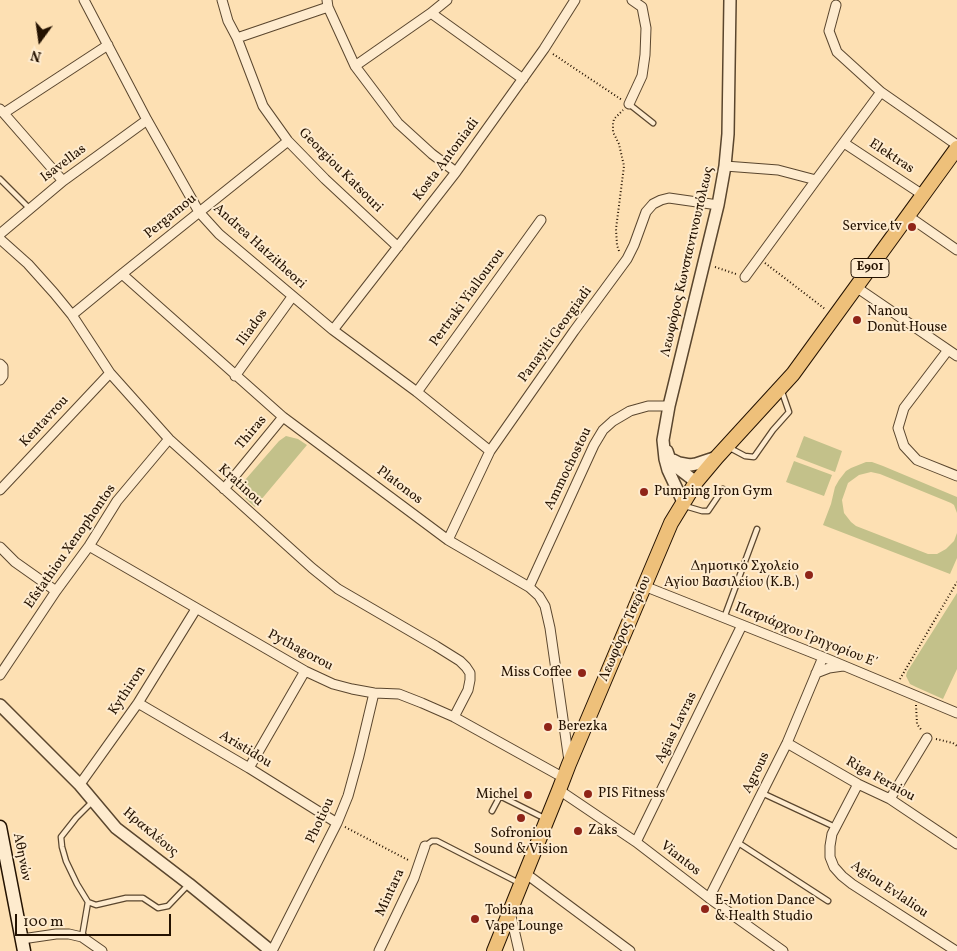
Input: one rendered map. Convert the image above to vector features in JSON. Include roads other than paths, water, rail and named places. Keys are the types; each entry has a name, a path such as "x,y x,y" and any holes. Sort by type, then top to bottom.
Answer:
{"main road":[{"name":"Λεωφόρος Τσερίου","path":"494,951 569,764 671,523 682,503 696,482 722,451 793,374 957,147"},
{"name":"Αθηνών","path":"0,827 23,945"}],"street":[{"name":"Andrea Hatzitheori","path":"84,0 147,120 199,212 219,234 333,330 417,392 490,451"},
{"name":"Georgiou Katsouri","path":"222,0 228,21 237,38 263,106 288,141 325,180 398,247"},
{"path":"355,66 432,13 447,0"},
{"name":"Kosta Antoniadi","path":"333,330 456,172 544,49 575,0"},
{"path":"629,104 642,76 646,28 642,7 632,0"},
{"name":"Λεωφόρος Κωνσταντινουπόλεως","path":"682,503 668,470 663,440 669,406 718,205 725,166 729,126 730,0"},
{"path":"237,38 327,3 355,66 398,123 432,154 456,172"},
{"path":"836,5 829,31 837,52 881,92 957,147"},
{"path":"432,13 523,79"},
{"path":"63,180 2,111 108,45"},
{"path":"745,277 881,92"},
{"name":"Isavellas","path":"0,234 63,180 147,120"},
{"name":"Pergamou","path":"72,315 288,141"},
{"name":"Elektras","path":"844,143 923,195"},
{"path":"725,166 778,170 816,180"},
{"name":"Panayiti Georgiadi","path":"448,540 490,451 625,262 634,245 646,212 653,204 669,198 718,205"},
{"path":"908,216 957,250"},
{"name":"Pertraki Yiallourou","path":"417,392 541,220"},
{"name":"Kratinou","path":"0,240 28,264 54,293 72,315 110,374 169,439 312,568 338,589 436,646 466,667 470,673 468,690 454,717"},
{"name":"Platonos","path":"122,274 283,417 448,540 529,587 539,596 545,606 550,628 569,764"},
{"path":"856,287 957,356"},
{"name":"Iliados","path":"235,376 292,296"},
{"path":"948,350 904,408 898,428 904,446 917,460 957,476"},
{"path":"0,364 3,367 3,376 0,380"},
{"name":"Kentavrou","path":"0,490 110,374"},
{"name":"Ammochostou","path":"529,587 594,445 603,430 630,410 648,406 669,406"},
{"name":"Thiras","path":"224,489 283,417"},
{"name":"Efstathiou Xenophontos","path":"0,676 117,501 169,439"},
{"path":"663,440 671,459 679,469 696,482"},
{"path":"671,459 679,464 690,465 722,451"},
{"path":"0,546 15,562 56,591"},
{"name":"Pythagorou","path":"88,546 305,671 334,684 374,694 399,694 454,717 562,784"},
{"name":"Πατριάρχου Γρηγορίου Ε΄","path":"644,586 957,713"},
{"name":"Kythiron","path":"79,784 138,703 196,609"},
{"name":"Agias Lavras","path":"636,842 742,625"},
{"name":"Agrous","path":"709,898 787,743 822,657"},
{"path":"816,673 829,668 844,666"},
{"path":"249,768 305,671"},
{"name":"Photiou","path":"271,951 337,823 348,796 374,694"},
{"name":"Aristidou","path":"138,703 249,768 337,823"},
{"name":"Ηρακλέους","path":"0,706 79,784 116,828 189,884 271,951"},
{"path":"890,799 927,738"},
{"name":"Riga Feraiou","path":"787,743 858,784 890,799 957,844"},
{"name":"Viantos","path":"562,784 709,898 783,951"},
{"name":"Agiou Evlaliou","path":"858,784 832,834 830,857 834,867 852,884 956,951"},
{"name":"Mintara","path":"379,951 414,878 425,846"},
{"path":"523,879 630,951"},
{"path":"510,911 519,951"},
{"path":"23,945 56,934 69,934 82,937 102,951"}],"lane":[{"path":"629,104 653,123"},
{"path":"0,179 30,209"},
{"path":"722,451 754,457 773,430 789,412 781,388"},
{"path":"682,503 702,511 708,511 723,489"},
{"path":"724,618 757,529"},
{"path":"762,793 835,826"},
{"path":"492,811 500,796 547,820"},
{"path":"94,801 76,818 61,837 66,861 88,902 96,905 126,898 143,898 158,908 168,906 189,884"},
{"path":"425,846 432,840 437,841 523,879"},
{"path":"737,842 828,901"},
{"path":"82,937 88,902"}],"place":[{"name":"Service tv","path":"912,227"},
{"name":"Nanou Donut House","path":"857,320"},
{"name":"Pumping Iron Gym","path":"644,492"},
{"name":"Δημοτικό Σχολείο Αγίου Βασιλείου (Κ.Β.)","path":"809,575"},
{"name":"Miss Coffee","path":"582,673"},
{"name":"Berezka","path":"548,727"},
{"name":"PIS Fitness","path":"588,794"},
{"name":"Michel","path":"528,795"},
{"name":"Sofroniou Sound & Vision","path":"521,818"},
{"name":"Zaks","path":"578,831"},
{"name":"E-Motion Dance & Health Studio","path":"705,909"},
{"name":"Tobiana Vape Lounge","path":"475,919"}]}
